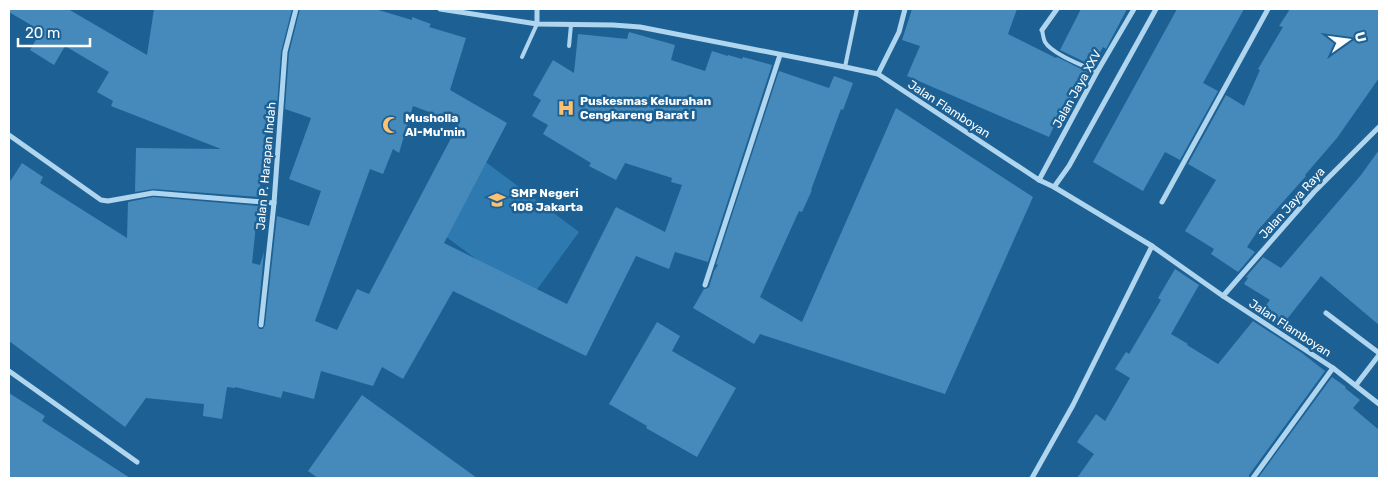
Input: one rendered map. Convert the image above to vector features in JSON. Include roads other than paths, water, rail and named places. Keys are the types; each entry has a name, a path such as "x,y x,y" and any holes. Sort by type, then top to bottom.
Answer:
{"street":[{"name":"Jalan P. Harapan Indah","path":"261,325 274,203 285,52 296,9"},
{"name":"Jalan Flamboyan","path":"440,9 537,24 640,27 878,74 1039,180 1054,187 1152,246 1223,296 1333,368 1379,404"},
{"path":"537,9 537,24"},
{"path":"878,74 899,32 905,9"},
{"path":"1042,30 1058,9"},
{"name":"Jalan Jaya XXV","path":"1039,180 1096,72 1134,9"},
{"path":"1054,187 1069,166 1156,9"},
{"path":"1162,202 1268,9"},
{"path":"705,285 780,55"},
{"name":"Jalan Jaya Raya","path":"1223,296 1314,192 1379,127"},
{"path":"9,135 101,200 108,201 153,193 274,203"},
{"path":"1032,478 1074,405 1152,246"},
{"path":"1326,313 1379,354 1356,385"},
{"path":"1252,478 1333,368"},
{"path":"9,371 137,462"}],"lane":[{"path":"845,66 857,9"},
{"path":"522,57 537,24"},
{"path":"569,46 571,25"},
{"path":"1042,30 1046,43 1052,48 1064,57 1096,72"}],"place":[{"name":"Puskesmas Kelurahan Cengkareng Barat I","path":"566,108"},
{"name":"Musholla Al-Mu'min","path":"391,125"},
{"name":"SMP Negeri 108 Jakarta","path":"497,200"}]}
